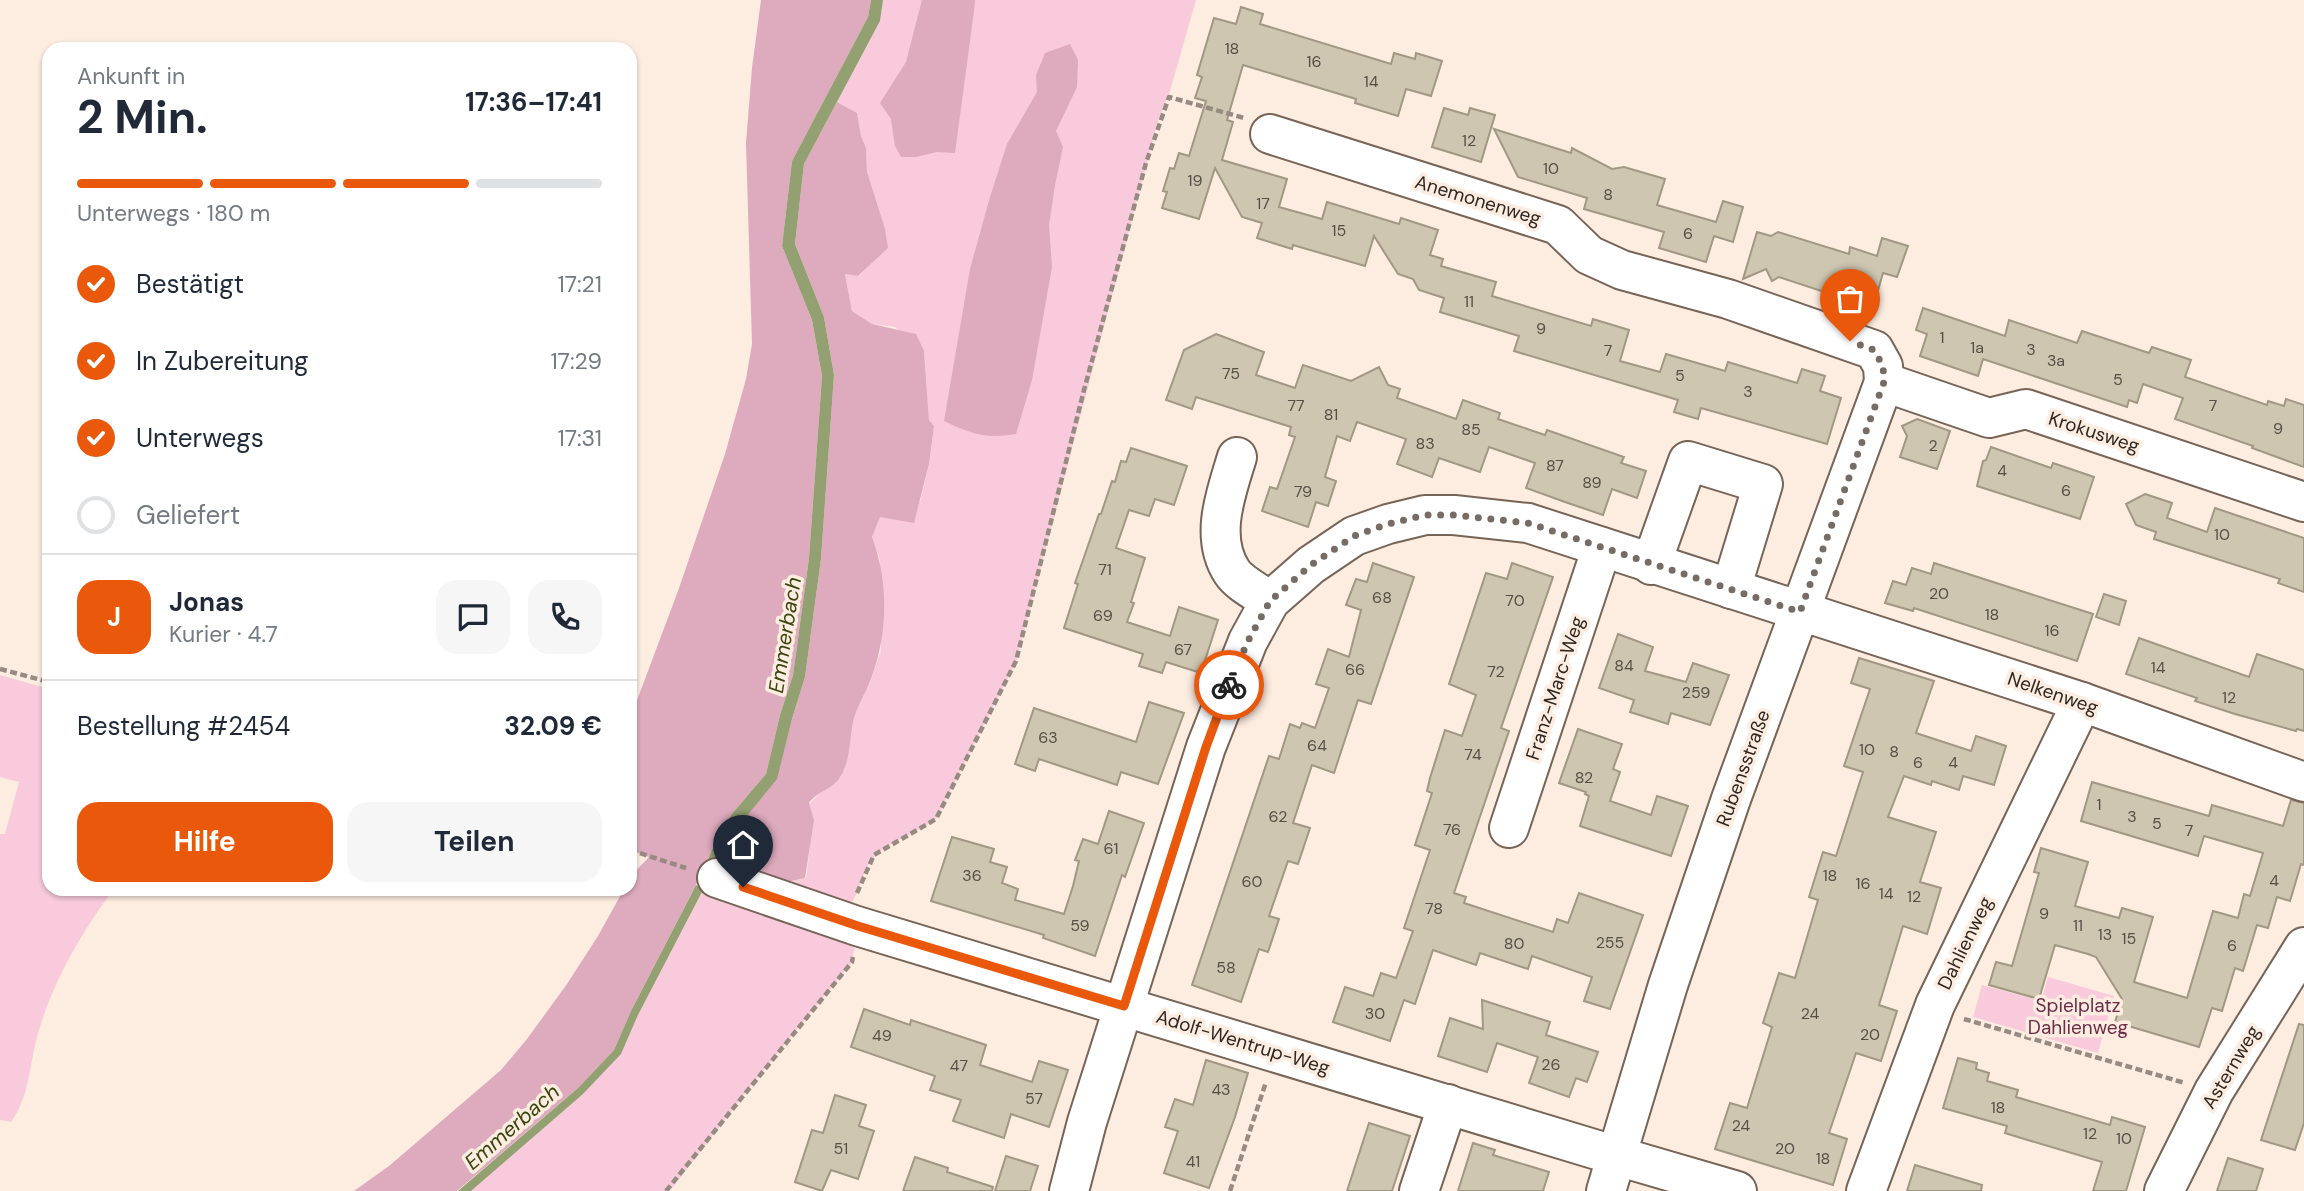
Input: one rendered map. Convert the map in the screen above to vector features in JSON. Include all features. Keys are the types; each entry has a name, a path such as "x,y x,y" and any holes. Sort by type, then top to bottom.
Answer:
{"street":[{"name":"Anemonenweg","path":"1270,134 1558,225 1589,255 1622,270 1728,299 1879,366"},
{"name":"Krokusweg","path":"1879,366 1989,418 2026,409 2304,502"},
{"name":"Rubensstraße","path":"1611,1174 1668,985 1731,799 1800,612 1879,366"},
{"path":"1237,457 1226,493 1219,536 1224,556 1233,574 1270,601"},
{"path":"1651,565 1688,461 1763,484 1731,589"},
{"path":"1069,1191 1087,1122 1206,747 1248,641 1270,601 1311,565 1354,536 1388,524 1425,515 1454,515 1528,523 1800,612"},
{"name":"Franz-Marc-Weg","path":"1509,828 1602,547"},
{"name":"Nelkenweg","path":"1800,612 1879,635 2082,702 2304,782"},
{"name":"Dahlienweg","path":"1866,1191 1935,1005 2082,702"},
{"name":"Adolf-Wentrup-Weg","path":"717,878 858,926 1448,1104 1611,1174 1737,1191"},
{"name":"Asternweg","path":"2164,1191 2214,1091 2304,947"},
{"path":"1419,1191 1448,1104"}],"path":[{"path":"666,1191 852,962 858,926 855,899 874,855 936,820 1016,661 1091,365 1146,163 1169,97 1258,122 1270,134"},
{"path":"0,669 42,680"},
{"path":"637,852 674,864"},
{"path":"1935,1005 1971,1022 2214,1091"},
{"path":"1230,1191 1276,1052"}],"green space":[{"path":"883,0 1196,0 1170,91 1157,124 1016,662 936,819 889,845 875,856 867,867 850,905 773,885 806,878 810,846 809,804 823,790 836,783 846,765 856,710 870,683 881,650 880,560 872,537 880,516 920,502 934,426 929,420 924,351 895,327 872,324 852,311 845,274 859,276 887,247 867,172 866,148 857,113 837,102 880,21"},
{"path":"0,675 42,687 42,896 109,896 80,939 61,974 39,1030 22,1101 11,1122 0,1120 0,834 5,834 19,782 0,777"},
{"path":"703,890 856,939 852,962 670,1191 471,1191 583,1094 621,1054 638,1015"},
{"name":"Spielplatz Dahlienweg","path":"2048,977 2114,996 2098,1053 1973,1017 1982,985 2041,1001"}],"shaded area":[{"path":"761,0 871,0 868,17 792,161 782,246 812,320 822,376 809,558 793,675 766,774 731,815 713,847 614,1050 578,1088 457,1191 354,1191 389,1166 501,1070 567,984 620,896 637,896 637,871 649,857 637,853 637,700 725,454 746,379 752,344 746,143"},
{"path":"871,0 883,0 880,21 804,164 795,244 824,317 834,375 821,559 805,677 777,779 741,823 717,868 706,864 713,847 731,815 766,774 793,675 809,558 822,376 812,320 782,246 792,161 868,17"},
{"path":"922,0 975,0 955,153 937,152 901,157 895,146 891,119 880,103 906,62"},
{"path":"1070,44 1078,60 1077,87 1056,131 1063,147 1049,225 1052,267 1032,380 1016,434 979,434 944,421 970,269 1007,144 1037,92 1036,75 1045,53"},
{"path":"837,102 857,113 866,148 867,172 885,229 888,248 858,276 845,274 852,311 872,324 916,334 924,351 929,420 934,426 929,464 914,523 880,517 872,537 884,590 881,644 869,684 854,718 844,769 834,784 809,803 814,820 805,878 773,885 717,868 741,823 776,779 805,677 821,559 834,375 824,317 795,244 804,164"},
{"path":"696,885 703,890 638,1015 621,1054 583,1094 471,1191 458,1191 578,1088 614,1050 631,1011"}],"building":[{"path":"1241,7 1263,14 1260,24 1391,64 1394,53 1415,59 1416,53 1442,61 1431,96 1406,89 1398,116 1355,103 1356,99 1243,65 1227,120 1233,122 1222,160 1287,179 1279,207 1322,219 1327,202 1399,224 1401,218 1438,230 1430,255 1443,259 1441,266 1496,282 1492,296 1591,326 1593,319 1629,330 1620,361 1660,372 1666,354 1725,371 1728,362 1797,383 1802,369 1825,376 1820,391 1841,398 1827,444 1701,408 1698,419 1674,412 1678,400 1514,351 1519,336 1440,312 1444,298 1419,290 1413,279 1398,274 1374,236 1365,266 1293,245 1292,249 1257,238 1262,223 1242,217 1215,168 1199,219 1162,208 1167,192 1163,191 1170,168 1174,169 1179,153 1189,156 1206,101 1195,98 1202,77 1197,75 1214,18 1236,24"},
{"path":"1444,108 1468,115 1470,108 1495,115 1481,162 1432,147"},
{"path":"1494,129 1571,153 1572,148 1612,169 1624,167 1665,179 1657,205 1716,222 1723,201 1743,207 1733,242 1714,236 1706,262 1659,248 1664,232 1584,209 1587,198 1518,177"},
{"path":"1757,232 1771,236 1778,232 1849,254 1850,247 1877,256 1882,238 1908,246 1897,277 1883,273 1873,308 1779,277 1772,281 1766,269 1743,279"},
{"path":"1923,308 2005,336 2009,320 2077,343 2082,331 2149,353 2152,347 2191,360 2185,377 2267,405 2268,401 2284,406 2286,399 2304,405 2304,467 2175,419 2183,398 2143,384 2137,403 2129,400 2127,407 1983,359 1978,376 1920,356 1927,334 1916,330"},
{"path":"1216,334 1264,352 1256,375 1295,388 1303,365 1351,381 1379,367 1388,385 1400,389 1397,398 1456,419 1463,400 1500,413 1498,419 1545,435 1547,430 1624,457 1621,463 1646,471 1637,498 1612,489 1603,515 1565,502 1526,488 1535,463 1489,447 1480,472 1439,458 1432,477 1397,464 1406,439 1357,422 1350,441 1337,436 1325,477 1336,481 1328,506 1316,502 1308,527 1262,511 1270,487 1277,489 1295,437 1289,435 1291,427 1196,397 1192,409 1166,400 1184,350"},
{"path":"1917,419 1950,431 1937,469 1900,457 1907,436 1902,426"},
{"path":"1991,447 2051,468 2053,463 2094,477 2080,519 1977,486 1983,461 1986,460"},
{"path":"1131,448 1187,466 1174,505 1155,499 1149,516 1129,510 1116,548 1145,558 1127,622 1170,636 1179,607 1218,620 1201,673 1166,662 1162,673 1139,666 1143,654 1064,628 1078,584 1075,583 1099,514 1112,481 1115,482 1121,461 1126,462"},
{"path":"2145,494 2172,503 2167,518 2207,532 2215,508 2304,538 2304,592 2278,583 2280,579 2154,539 2156,532 2136,525 2126,504"},
{"path":"1373,563 1414,577 1371,704 1358,700 1334,773 1312,765 1293,823 1310,828 1298,864 1288,861 1269,916 1279,919 1268,952 1259,949 1241,1002 1192,985 1269,756 1279,759 1290,724 1300,728 1302,723 1315,728 1329,688 1316,684 1328,649 1349,657 1361,610 1346,605 1356,579 1367,582"},
{"path":"1512,563 1553,577 1501,728 1509,731 1454,893 1466,897 1464,903 1553,932 1557,919 1568,923 1579,893 1643,915 1610,1009 1584,1001 1592,977 1532,956 1528,969 1480,953 1476,965 1433,950 1415,1004 1404,1000 1390,1041 1333,1022 1345,987 1373,996 1381,973 1396,978 1413,931 1404,928 1430,850 1415,845 1432,793 1427,791 1430,778 1445,730 1462,736 1476,695 1449,684 1486,573 1507,579"},
{"path":"1934,563 2093,614 2077,661 1914,608 1913,611 1885,603 1893,581 1906,585 1912,568 1931,574"},
{"path":"2104,594 2126,601 2119,625 2096,617"},
{"path":"1618,634 1653,647 1645,671 1686,682 1693,663 1729,675 1710,725 1671,713 1668,724 1630,712 1634,700 1599,688"},
{"path":"2139,638 2249,677 2257,654 2304,670 2304,731 2235,714 2126,674"},
{"path":"1859,658 1934,681 1916,733 1971,751 1976,736 2006,746 1994,785 1963,776 1959,790 1904,776 1888,817 1936,832 1920,882 1941,888 1927,934 1903,926 1879,1005 1897,1011 1881,1061 1856,1053 1829,1133 1847,1139 1833,1185 1715,1149 1730,1103 1747,1108 1772,1027 1763,1023 1779,973 1795,978 1818,900 1809,897 1823,852 1836,856 1863,772 1844,766 1870,689 1851,683"},
{"path":"1149,702 1184,713 1158,784 1121,772 1117,785 1039,759 1035,771 1015,764 1034,708 1136,742"},
{"path":"1578,729 1622,744 1613,769 1620,772 1610,801 1651,815 1657,796 1688,806 1671,856 1580,826 1589,796 1586,792 1559,783"},
{"path":"2092,782 2209,816 2212,805 2283,826 2291,800 2304,803 2304,865 2301,864 2290,901 2277,897 2268,928 2257,925 2243,971 2235,968 2222,1011 2212,1008 2199,1047 2115,1022 2122,999 2096,957 2088,954 2055,945 2039,999 1989,985 1996,962 2012,966 2039,873 2034,872 2041,848 2088,862 2075,906 2119,918 2122,908 2153,917 2134,982 2187,998 2213,911 2238,918 2244,894 2250,896 2263,853 2204,836 2198,856 2081,821"},
{"path":"1109,811 1144,823 1125,877 1122,875 1095,956 1043,938 1044,935 931,901 952,837 994,849 990,862 1007,867 1002,883 1018,889 1015,900 1064,914 1079,861 1075,860 1083,839 1098,844"},
{"path":"1482,1000 1550,1022 1546,1035 1598,1052 1587,1082 1576,1078 1569,1097 1529,1083 1538,1057 1497,1043 1487,1072 1438,1056 1450,1018 1483,1029"},
{"path":"864,1009 910,1025 911,1020 986,1045 980,1065 1032,1082 1039,1061 1068,1070 1049,1127 1011,1114 1004,1138 953,1121 961,1100 930,1090 935,1076 851,1047"},
{"path":"2299,1024 2304,1025 2304,1123 2295,1150 2261,1140"},
{"path":"1958,1058 1977,1063 1976,1069 1989,1073 1987,1081 2018,1090 2016,1097 2110,1125 2112,1117 2145,1127 2126,1191 2093,1191 2102,1162 2005,1133 2007,1126 1943,1108"},
{"path":"1206,1060 1248,1073 1209,1188 1164,1173 1178,1131 1165,1127 1175,1099 1193,1105"},
{"path":"835,1095 866,1105 859,1126 874,1131 858,1179 831,1170 822,1191 795,1182 812,1130 823,1133"},
{"path":"1369,1123 1410,1136 1392,1191 1347,1191"},
{"path":"1473,1143 1495,1150 1493,1155 1549,1172 1543,1191 1458,1191"},
{"path":"1006,1156 1038,1166 1030,1191 995,1191"},
{"path":"915,1157 948,1168 947,1172 993,1187 992,1191 903,1191"},
{"path":"2228,1158 2263,1169 2256,1191 2217,1191"},
{"path":"1915,1165 1982,1185 1981,1191 1907,1191"}],"way so far":[{"path":"1229,685 1248,641 1270,601 1311,565 1354,536 1425,515 1454,515 1528,523 1800,612 1884,382 1883,366 1874,350 1850,341"}],"route":[{"path":"743,887 858,926 1124,1006 1152,912 1229,685"}],"water label":[{"name":"Emmerbach","path":"785,635"},
{"name":"Emmerbach","path":"512,1127"}]}
